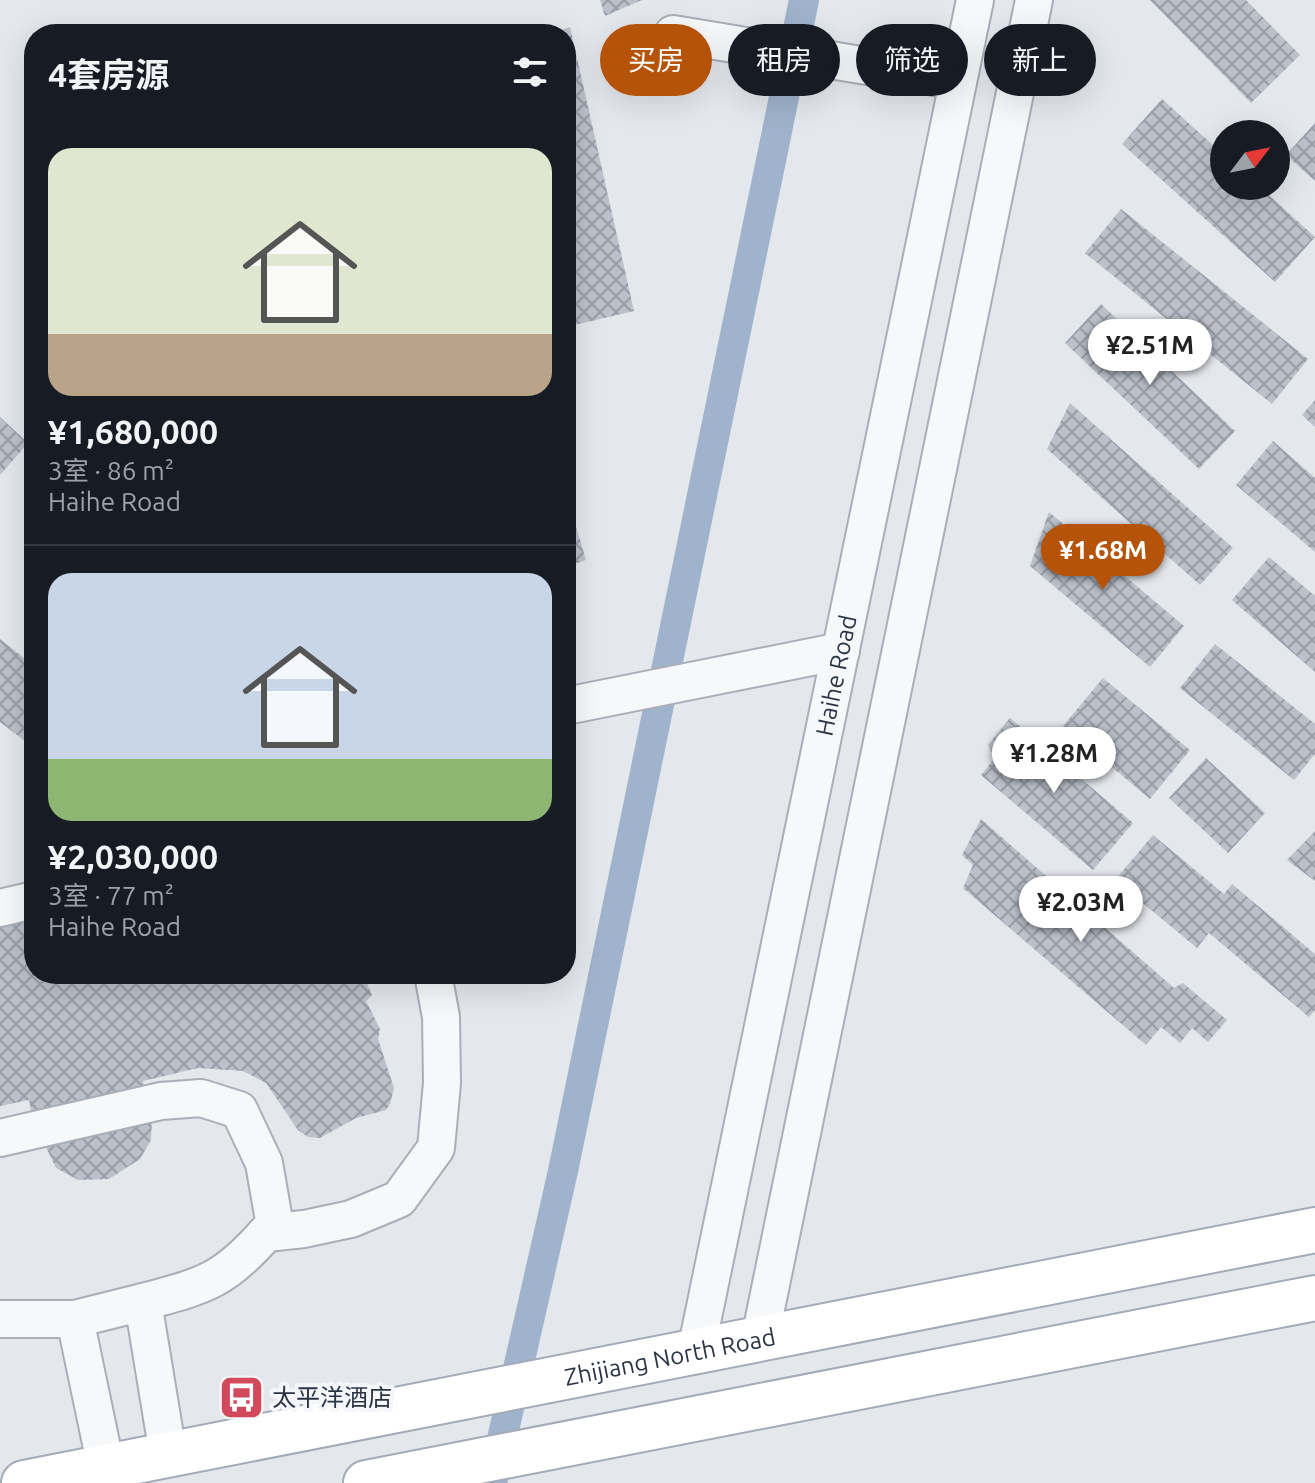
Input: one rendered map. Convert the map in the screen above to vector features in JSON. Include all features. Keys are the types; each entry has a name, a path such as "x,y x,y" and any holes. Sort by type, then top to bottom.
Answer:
{"main road":[{"name":"Zhijiang North Road","path":"24,1483 1315,1230"},
{"path":"366,1483 1315,1298"}],"street":[{"name":"Haihe Road","path":"968,33 975,0"},
{"path":"760,1338 1034,0"},
{"path":"712,41 856,64"},
{"name":"Haihe Road","path":"696,1351 955,96"},
{"path":"576,704 841,651"},
{"path":"0,908 24,902"},
{"path":"0,1319 75,1319 207,1285 247,1255 266,1233 351,1219 399,1199 436,1148 442,1083 441,1017 435,984"},
{"path":"0,1138 161,1101 201,1098 239,1110 264,1163 276,1232"},
{"path":"143,1302 168,1454"},
{"path":"75,1319 106,1467"}],"building":[{"path":"600,0 642,0 605,16"},
{"path":"1150,0 1246,0 1300,55 1251,103"},
{"path":"576,54 634,311 576,325"},
{"path":"1162,99 1210,142 1210,200 1274,200 1315,237 1275,282 1122,144"},
{"path":"1315,123 1315,181 1290,159 1290,151"},
{"path":"1121,209 1308,359 1272,404 1085,253"},
{"path":"1101,304 1235,431 1199,469 1065,343"},
{"path":"1315,400 1315,427 1302,415"},
{"path":"1070,403 1233,548 1200,585 1047,449"},
{"path":"0,417 24,439 24,448 0,475"},
{"path":"1273,441 1315,478 1315,552 1236,485"},
{"path":"1049,512 1184,626 1150,667 1030,566"},
{"path":"576,526 586,560 576,564"},
{"path":"1269,557 1315,596 1315,672 1232,600"},
{"path":"0,639 24,658 24,740 0,722"},
{"path":"1215,644 1315,724 1315,754 1294,780 1180,688"},
{"path":"1103,678 1190,750 1150,799 1063,726"},
{"path":"1010,718 1133,823 1093,870 981,775 995,758 988,745"},
{"path":"1206,758 1265,813 1228,853 1169,798"},
{"path":"981,819 1174,988 1183,983 1227,1020 1208,1042 1192,1028 1180,1043 1161,1027 1146,1045 963,888 973,865 962,855"},
{"path":"1315,831 1315,881 1287,860"},
{"path":"1153,835 1224,894 1232,884 1315,954 1315,1010 1309,1017 1209,933 1197,948 1115,880"},
{"path":"24,919 24,984 367,984 372,995 366,1001 380,1029 378,1039 394,1088 390,1104 386,1110 356,1118 320,1138 308,1137 298,1130 266,1083 243,1071 198,1068 143,1081 152,1121 151,1140 140,1159 109,1179 78,1180 56,1168 33,1120 29,1100 0,1106 0,924"}],"waterway":[{"path":"492,1483 563,1171 804,0"}],"place":[{"name":"太平洋酒店","path":"241,1397"}]}
